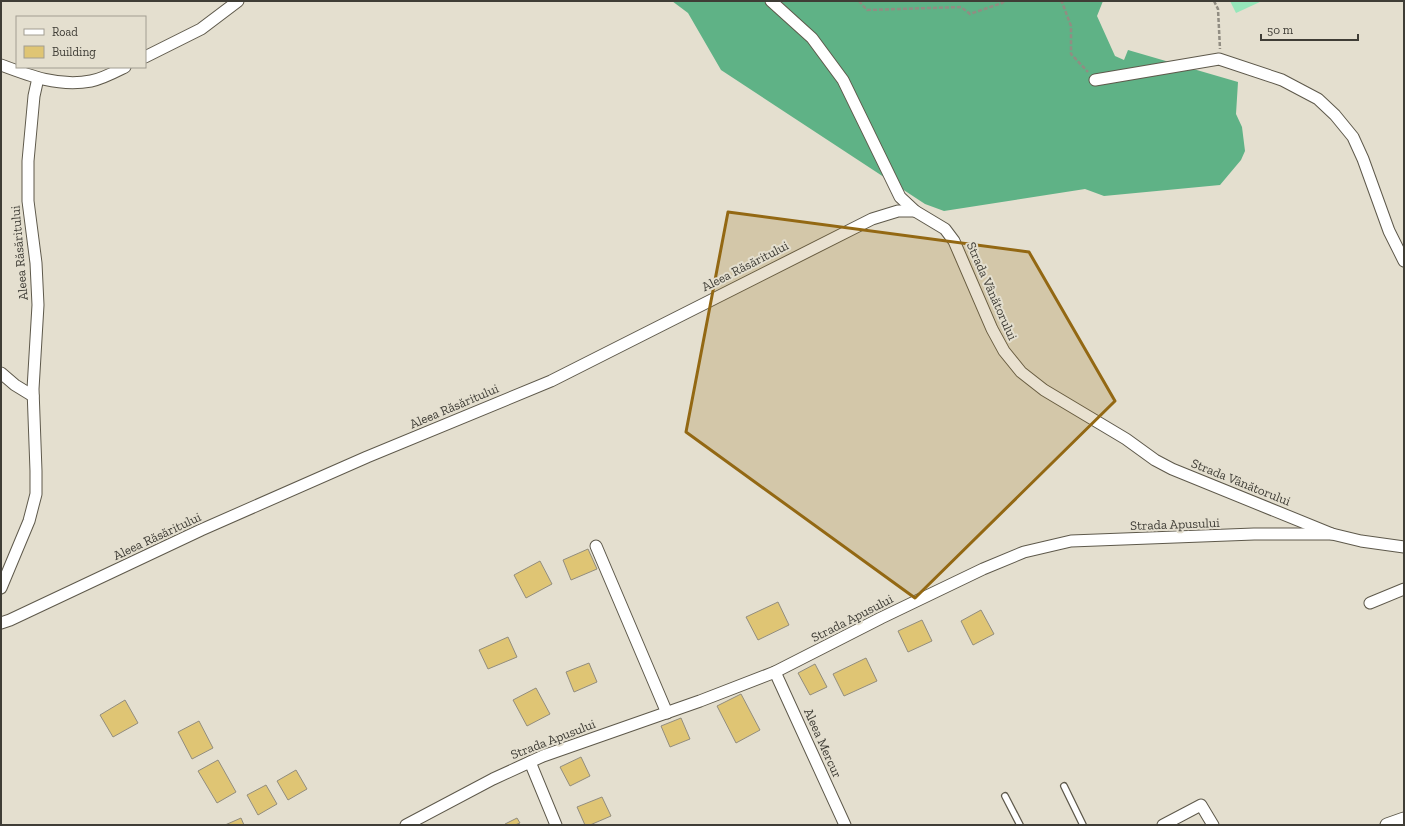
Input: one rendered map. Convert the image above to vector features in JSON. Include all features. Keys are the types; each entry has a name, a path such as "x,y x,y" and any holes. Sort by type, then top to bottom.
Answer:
{"street":[{"path":"146,56 201,29 238,1"},
{"name":"Strada Vânătorului","path":"771,1 812,38 843,80 900,197 915,211 945,229 954,241 992,329 1004,351 1021,372 1044,390 1126,439 1155,460 1172,468 1332,534 1361,541 1404,547"},
{"path":"1095,80 1219,58 1282,80 1318,99 1335,115 1353,137 1363,159 1389,230 1404,261"},
{"path":"1,65 38,78 60,83 92,81 123,68"},
{"name":"Aleea Răsăritului","path":"1,588 29,521 36,494 34,396 38,305 36,263 28,201 28,161 33,104 38,78"},
{"name":"Aleea Răsăritului","path":"1,623 201,530 367,457 551,380 872,219 898,211 915,211"},
{"path":"1,373 15,385 34,396"},
{"name":"Strada Apusului","path":"406,825 493,779 530,762 667,713 775,672 882,618 984,569 1024,552 1071,541 1254,534 1332,534"},
{"path":"596,546 667,713"},
{"path":"1370,603 1404,589"},
{"name":"Aleea Mercur","path":"775,672 845,825"},
{"path":"530,762 556,825"},
{"path":"1163,825 1201,805 1213,825"},
{"path":"1387,825 1404,819"}],"lane":[{"path":"1064,786 1083,825"},
{"path":"1005,796 1020,825"}],"path":[{"path":"859,1 867,10 961,7 970,14 1004,1"},
{"path":"1060,1 1071,26 1071,54 1095,80"},
{"path":"1214,1 1218,9 1220,45 1219,58"}],"highlighted area":[{"path":"728,212 1029,252 1115,401 915,598 686,432"}],"green space":[{"path":"672,1 1103,1 1097,16 1115,56 1124,60 1128,50 1238,82 1236,114 1242,127 1245,151 1241,160 1220,185 1104,196 1085,189 944,211 925,204 721,70 688,13"},
{"path":"1230,1 1262,1 1236,13"}],"building":[{"path":"588,549 597,569 571,580 563,560"},
{"path":"540,561 552,584 526,598 514,575"},
{"path":"778,602 789,625 758,640 746,617"},
{"path":"981,610 994,634 973,645 961,621"},
{"path":"922,620 932,641 908,652 898,631"},
{"path":"508,637 517,657 488,669 479,650"},
{"path":"866,658 877,681 844,696 833,674"},
{"path":"589,663 597,682 574,692 566,672"},
{"path":"815,664 827,687 810,695 798,673"},
{"path":"536,688 550,714 527,726 513,700"},
{"path":"741,694 760,730 736,743 717,706"},
{"path":"125,700 138,723 113,737 100,715"},
{"path":"681,718 690,739 670,747 661,726"},
{"path":"199,721 213,748 192,759 178,732"},
{"path":"581,757 590,776 570,786 560,767"},
{"path":"218,760 236,792 217,803 198,771"},
{"path":"296,770 307,789 288,800 277,781"},
{"path":"266,785 277,804 258,815 247,795"},
{"path":"602,797 611,816 590,825 585,825 577,807"},
{"path":"241,818 244,825 225,825"},
{"path":"517,818 520,823 515,825 505,825 505,824"}]}
